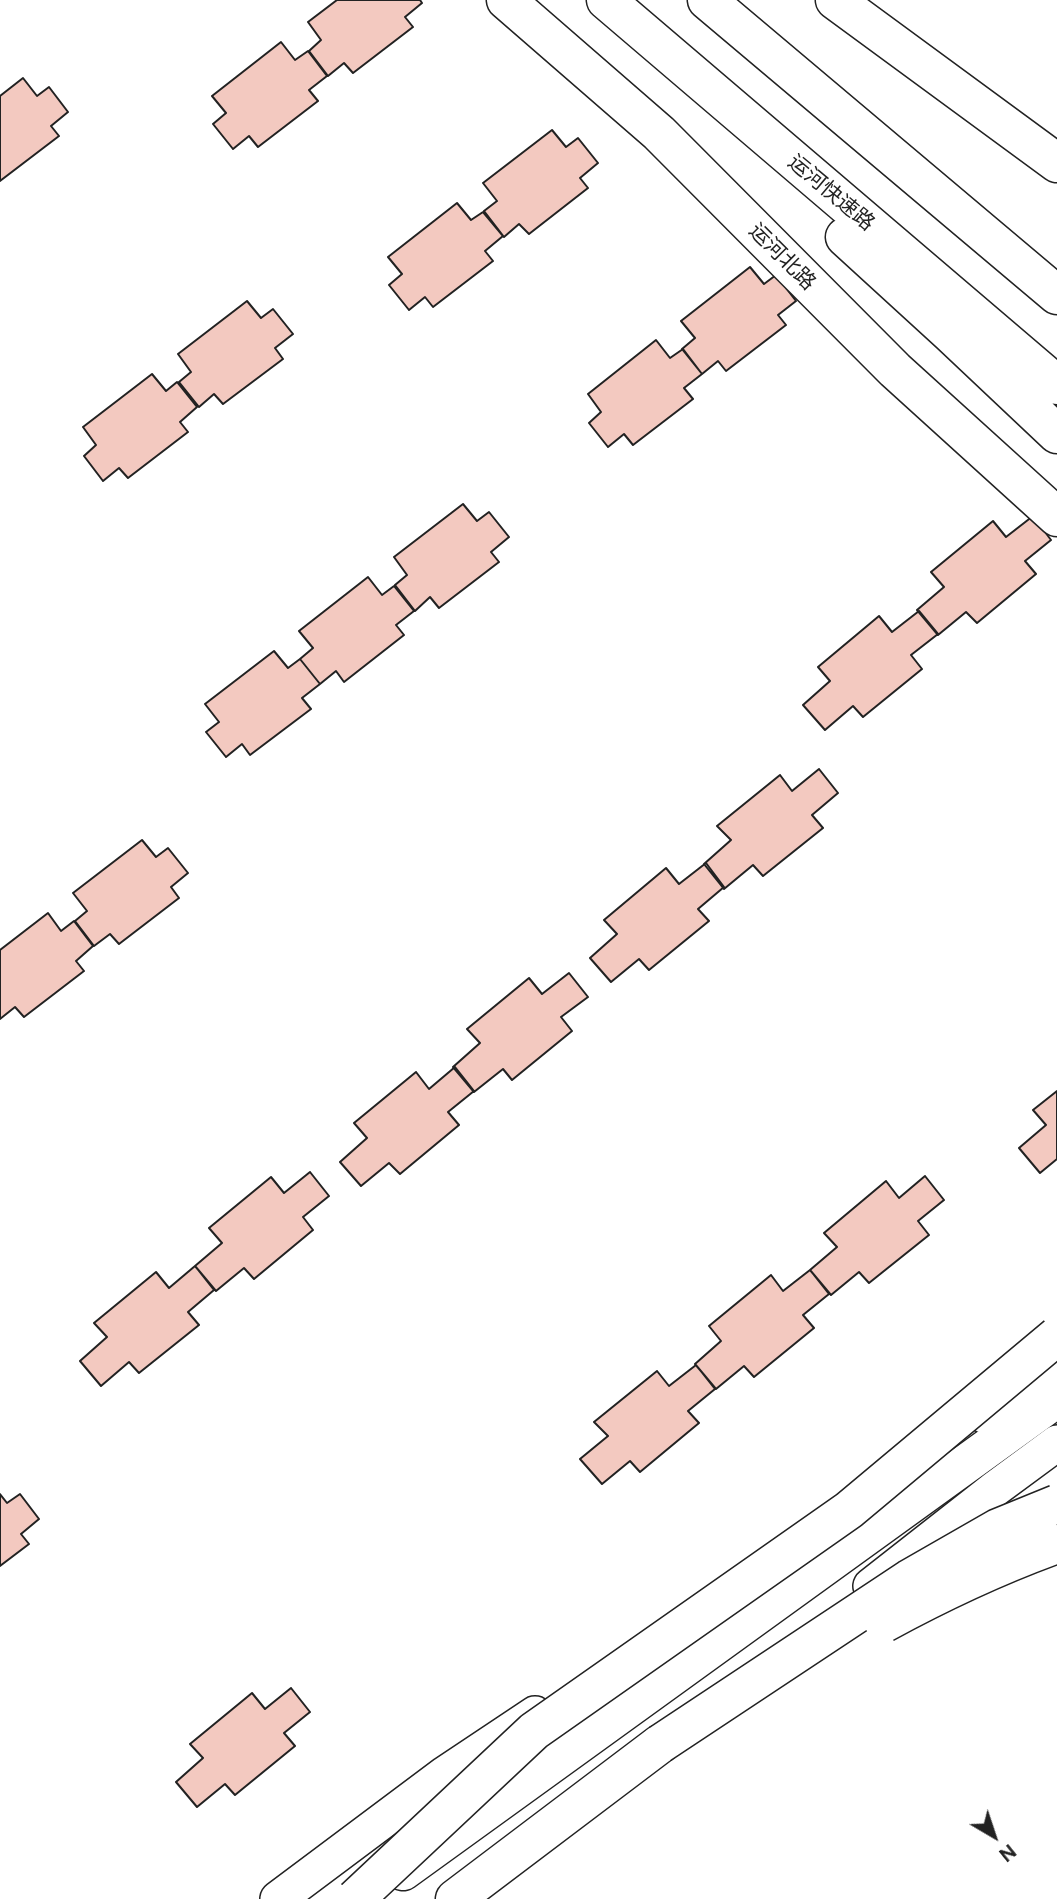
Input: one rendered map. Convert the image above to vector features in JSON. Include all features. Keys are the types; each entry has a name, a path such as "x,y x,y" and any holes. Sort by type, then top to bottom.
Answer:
{"main road":[{"name":"运河北路","path":"506,0 659,133 895,370 1057,517"},
{"name":"运河快速路","path":"606,0 1057,386"},
{"path":"835,0 1057,163"},
{"path":"715,7 875,122 1057,261"},
{"path":"715,7 1057,295"},
{"path":"682,66 813,208 941,324 1057,435"},
{"path":"355,1899 534,1731 849,1510 1057,1336"},
{"path":"364,1899 1057,1398"},
{"path":"455,1899 660,1744 909,1579 998,1528 1057,1504"},
{"path":"660,1744 923,1601 1005,1562 1057,1544"}],"street":[{"path":"278,1899 445,1774 1057,1367"},
{"path":"471,1899 1057,1443"}],"building":[{"path":"337,0 420,0 422,3 405,17 413,27 353,73 344,63 328,76 309,51 321,40 308,22"},
{"path":"281,42 295,60 308,51 327,76 309,90 318,101 258,147 249,136 233,149 213,124 226,113 212,96"},
{"path":"23,78 37,96 49,87 68,112 51,126 59,136 0,181 0,96"},
{"path":"552,130 566,147 578,138 598,163 580,178 588,188 529,234 519,224 504,237 484,211 497,201 483,183"},
{"path":"457,203 471,220 483,212 503,236 485,251 493,261 433,307 425,297 409,310 389,285 402,274 388,257"},
{"path":"750,267 764,284 776,275 796,301 778,315 786,325 726,371 718,361 702,374 682,349 695,338 681,321"},
{"path":"247,301 261,318 273,309 293,334 275,348 283,359 223,404 214,394 199,407 179,382 191,372 178,354"},
{"path":"656,340 670,358 683,349 702,374 684,388 693,399 633,445 624,434 608,447 589,423 601,412 588,394"},
{"path":"152,374 166,391 177,382 197,407 180,422 188,432 128,478 119,468 103,481 84,456 96,445 83,427"},
{"path":"463,504 477,521 489,512 509,537 491,552 499,562 439,608 430,597 415,611 395,585 407,575 394,557"},
{"path":"1033,516 1051,540 1025,561 1036,574 977,623 966,612 938,635 917,610 944,587 931,572 993,521 1006,537"},
{"path":"368,577 382,595 394,586 414,611 396,625 404,635 344,682 336,671 320,684 300,659 313,648 299,631"},
{"path":"919,611 938,634 911,655 922,669 863,717 853,706 825,730 803,705 830,681 818,667 879,616 892,632"},
{"path":"274,651 288,668 300,659 320,684 302,698 311,709 250,755 242,744 226,757 206,732 219,722 205,704"},
{"path":"819,769 838,793 812,815 823,828 763,876 753,865 724,889 704,864 731,840 717,826 780,775 792,791"},
{"path":"142,840 156,857 168,848 188,873 171,887 179,898 119,944 110,934 94,946 75,921 87,911 73,893"},
{"path":"706,863 724,887 698,909 709,921 649,970 639,959 611,982 590,958 617,934 604,920 666,868 679,884"},
{"path":"48,913 61,931 74,921 93,946 76,961 84,971 24,1017 15,1007 0,1019 0,950"},
{"path":"569,973 588,997 561,1017 572,1031 512,1080 503,1069 474,1092 453,1067 480,1043 467,1029 529,978 542,994"},
{"path":"455,1067 474,1091 448,1112 459,1125 400,1174 389,1163 361,1186 340,1162 367,1138 354,1123 416,1072 429,1089"},
{"path":"1057,1091 1057,1159 1040,1173 1019,1148 1046,1125 1033,1110"},
{"path":"310,1172 329,1196 303,1217 313,1230 254,1279 244,1268 216,1291 195,1266 222,1243 209,1228 271,1177 284,1193"},
{"path":"925,1176 944,1200 918,1221 929,1235 869,1283 859,1272 831,1295 810,1270 837,1247 824,1233 886,1181 899,1198"},
{"path":"195,1266 214,1290 188,1312 199,1325 139,1373 129,1362 101,1386 80,1361 107,1337 94,1323 156,1272 169,1288"},
{"path":"810,1270 829,1294 803,1315 814,1328 754,1377 744,1366 716,1389 695,1364 721,1341 709,1326 771,1275 783,1291"},
{"path":"696,1365 715,1389 688,1411 699,1423 640,1472 630,1461 602,1484 580,1459 608,1436 594,1422 657,1371 669,1386"},
{"path":"0,1494 7,1503 20,1494 39,1519 21,1534 29,1544 0,1566"},
{"path":"291,1688 310,1712 284,1733 295,1746 235,1795 225,1784 197,1807 176,1782 203,1758 190,1744 252,1693 265,1709"}]}
